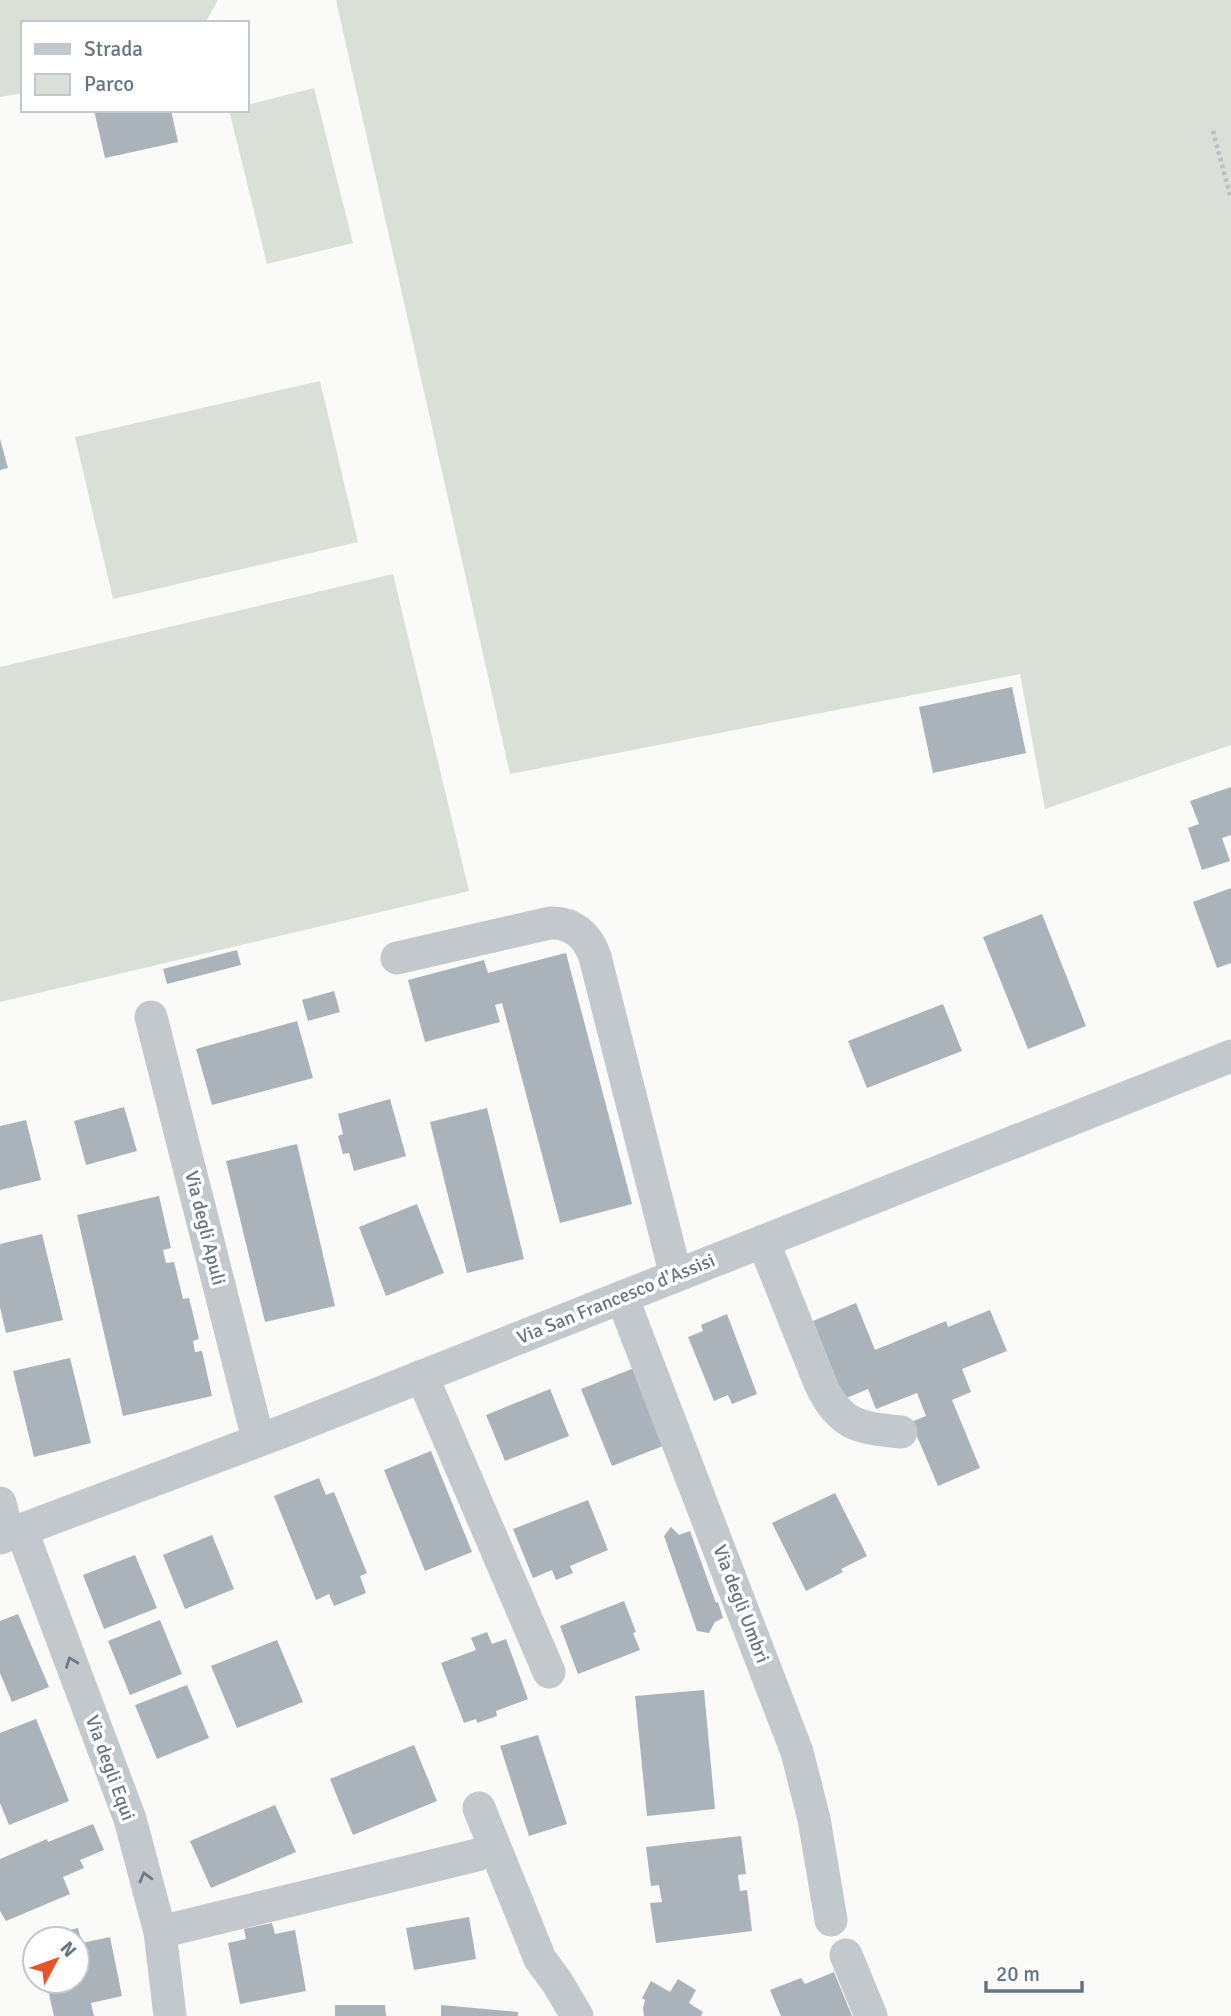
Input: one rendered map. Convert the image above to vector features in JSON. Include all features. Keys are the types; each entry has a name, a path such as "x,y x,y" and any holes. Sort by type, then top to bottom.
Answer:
{"street":[{"path":"397,958 550,923 567,925 584,936 595,957 676,1276"},
{"name":"Via degli Apuli","path":"152,1017 258,1439"},
{"name":"Via San Francesco d'Assisi","path":"7,1526 258,1439 1231,1056"},
{"path":"764,1241 820,1383 831,1404 839,1414 862,1427 901,1432"},
{"name":"Via degli Umbri","path":"622,1297 797,1752 814,1819 831,1920"},
{"path":"422,1376 549,1672"},
{"name":"Via degli Equi","path":"7,1526 130,1819 160,1932 170,2016"},
{"path":"479,1808 540,1959 577,2016"},
{"path":"160,1932 477,1855"},
{"path":"846,1955 871,2016"}],"path":[{"path":"1213,131 1231,199"}],"green space":[{"path":"0,0 218,0 206,21 21,21 21,93 0,97"},
{"path":"336,0 1231,0 1231,745 1045,809 1020,674 510,774"},
{"path":"314,88 353,243 267,264 229,112 248,112 248,105"},
{"path":"320,381 358,542 113,599 75,437"},
{"path":"393,574 469,891 0,1002 0,667"}],"building":[{"path":"94,112 171,112 178,142 105,158"},
{"path":"0,439 8,468 0,470"},
{"path":"1012,687 1026,753 933,773 919,707"},
{"path":"1231,787 1231,835 1222,838 1230,861 1202,870 1188,828 1199,824 1190,801"},
{"path":"1231,888 1231,963 1217,968 1193,902"},
{"path":"1042,914 1086,1026 1028,1049 983,937"},
{"path":"237,950 241,965 167,984 163,969"},
{"path":"566,953 632,1204 560,1223 502,1003 495,1005 500,1022 425,1042 408,980 484,960 488,973"},
{"path":"334,991 340,1012 308,1021 302,1000"},
{"path":"943,1004 962,1051 867,1088 848,1041"},
{"path":"297,1021 313,1078 212,1105 196,1049"},
{"path":"390,1099 406,1156 354,1171 349,1153 343,1154 338,1136 343,1134 338,1114"},
{"path":"124,1107 137,1151 86,1165 74,1121"},
{"path":"487,1108 524,1259 467,1273 430,1122"},
{"path":"26,1120 41,1180 0,1190 0,1126"},
{"path":"297,1144 335,1306 265,1322 226,1161"},
{"path":"159,1196 171,1248 163,1250 166,1263 174,1262 183,1299 189,1298 199,1339 193,1341 195,1352 202,1351 212,1396 123,1416 77,1215"},
{"path":"417,1204 444,1273 386,1296 359,1227"},
{"path":"42,1234 63,1320 6,1333 0,1307 0,1244"},
{"path":"856,1303 875,1350 946,1321 948,1327 990,1310 1007,1351 962,1369 971,1392 952,1400 980,1468 938,1486 911,1422 926,1416 917,1393 876,1409 868,1389 844,1399 813,1321"},
{"path":"727,1314 757,1394 732,1404 728,1395 714,1401 688,1337 703,1331 701,1325"},
{"path":"70,1358 91,1443 34,1457 13,1371"},
{"path":"642,1365 673,1442 612,1466 581,1389"},
{"path":"550,1389 569,1436 505,1461 486,1415"},
{"path":"431,1451 472,1552 425,1571 384,1470"},
{"path":"319,1478 326,1495 334,1492 367,1573 360,1576 366,1593 334,1606 329,1594 316,1600 274,1496"},
{"path":"835,1493 867,1556 806,1591 772,1523"},
{"path":"588,1500 608,1550 570,1566 573,1573 556,1580 552,1570 533,1578 513,1529"},
{"path":"671,1527 679,1535 690,1531 716,1603 718,1602 723,1618 715,1622 709,1633 697,1631 664,1536"},
{"path":"212,1535 234,1589 185,1609 163,1555"},
{"path":"135,1555 157,1608 104,1629 83,1575"},
{"path":"624,1601 640,1650 578,1674 560,1626"},
{"path":"18,1614 49,1687 12,1702 0,1673 0,1621"},
{"path":"160,1620 182,1674 130,1695 108,1641"},
{"path":"487,1632 492,1644 506,1639 528,1699 496,1711 497,1716 477,1723 476,1719 464,1723 441,1663 476,1650 471,1638"},
{"path":"277,1640 303,1702 237,1728 211,1666"},
{"path":"187,1685 209,1738 157,1759 135,1705"},
{"path":"704,1690 715,1809 647,1816 635,1696"},
{"path":"36,1719 69,1801 9,1825 0,1803 0,1733"},
{"path":"538,1735 567,1824 529,1836 500,1746"},
{"path":"414,1745 437,1801 353,1835 330,1779"},
{"path":"275,1805 296,1852 211,1888 190,1841"},
{"path":"93,1824 104,1850 80,1860 84,1868 63,1877 70,1894 6,1921 0,1911 0,1859 47,1839 48,1842"},
{"path":"741,1836 746,1874 738,1875 740,1891 747,1890 752,1931 656,1943 650,1903 662,1902 659,1885 651,1886 646,1847"},
{"path":"469,1917 476,1959 414,1970 406,1928"},
{"path":"272,1923 275,1934 295,1930 306,1991 240,2004 228,1943 246,1939 244,1929"},
{"path":"110,1937 122,1996 91,2003 94,2016 54,2016 49,1995 91,1995 91,1941"},
{"path":"834,1972 852,2016 781,2016 770,1990 801,1978 805,1984"},
{"path":"678,1979 696,1990 689,2003 703,2012 701,2016 644,2016 645,2000 642,1998 651,1981 670,1992"},
{"path":"335,2005 385,2005 386,2016 335,2016"},
{"path":"441,2005 518,2012 518,2016 441,2016"}]}
